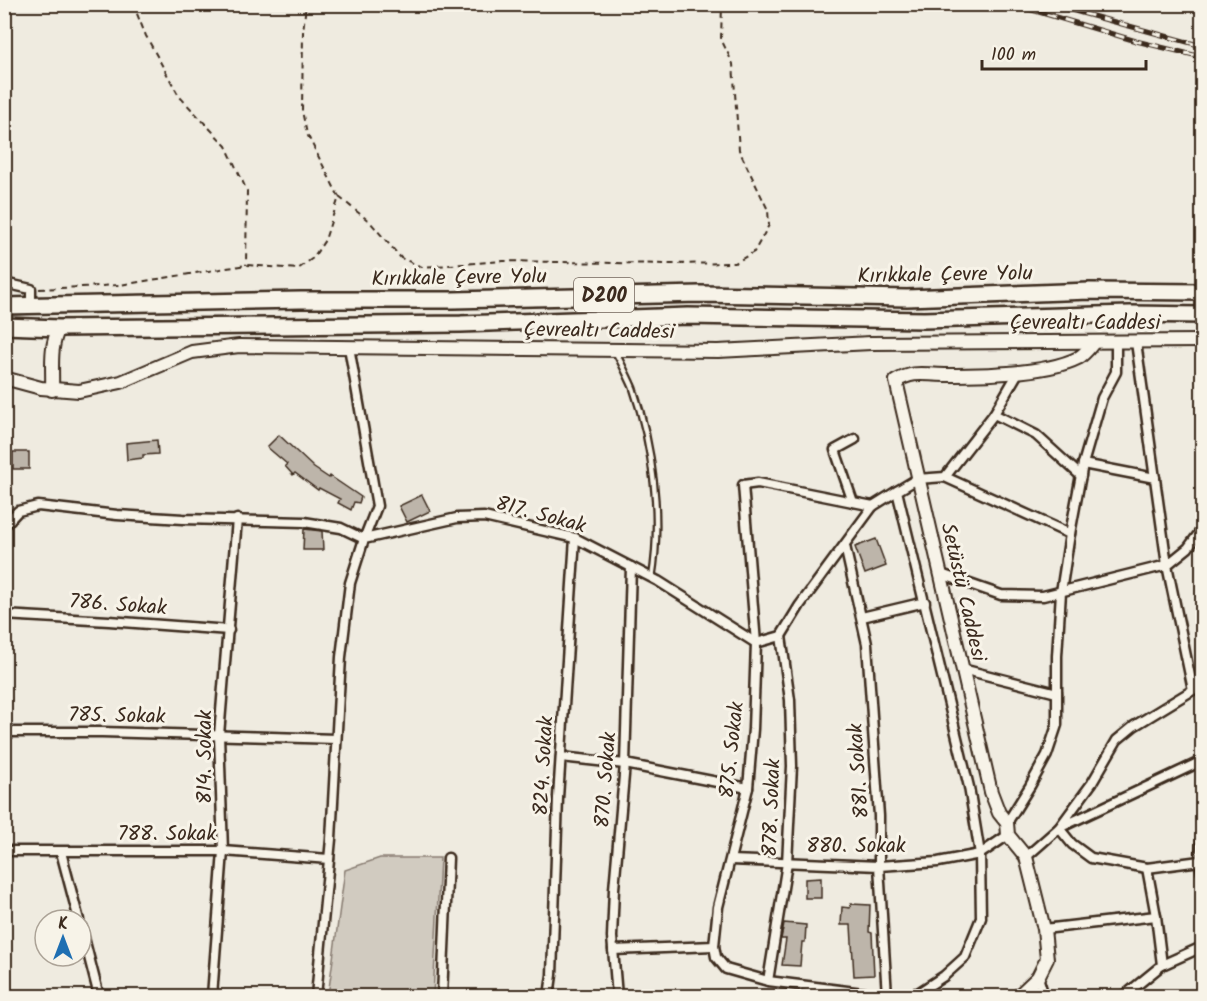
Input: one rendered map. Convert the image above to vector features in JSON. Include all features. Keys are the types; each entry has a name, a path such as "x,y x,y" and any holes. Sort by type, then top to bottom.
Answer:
{"highway":[{"name":"Kırıkkale Çevre Yolu","path":"4,306 301,300 463,300 700,294 907,298 1090,291 1203,292"},
{"name":"Kırıkkale Çevre Yolu","path":"4,326 59,328 461,324 688,316 924,320 1130,314 1203,315"}],"main road":[{"path":"52,390 52,348 59,328"},
{"name":"Çevrealtı Caddesi","path":"4,378 52,390 79,391 121,382 192,352 239,346 718,351 871,343 1203,341"},
{"name":"Setüstü Caddesi","path":"1018,996 1038,976 1047,959 1044,929 1026,856 1007,829 991,792 896,381 910,373 975,375 1059,365 1079,357 1094,342"}],"street":[{"path":"4,283 30,289 31,306"},
{"path":"980,854 1007,829 1047,755 1056,725 1061,592 1070,534 1083,464 1102,398 1116,372 1116,342"},
{"path":"1136,342 1167,565 1193,690"},
{"path":"316,996 329,860 341,657 350,583 377,506 349,347"},
{"path":"945,477 994,414 1019,371"},
{"path":"994,414 1036,435 1081,476"},
{"path":"855,439 835,450 853,502 873,506"},
{"path":"1083,464 1155,478"},
{"path":"756,643 781,636 800,605 873,506 917,479 945,477 1070,534"},
{"name":"875. Sokak","path":"714,946 718,907 748,788 753,729 756,643 743,485 758,483 853,502"},
{"path":"613,950 714,946 716,957 726,969 768,981 887,996 918,993 944,976 965,957 981,918 980,854 965,769 897,491"},
{"path":"4,526 18,511 38,506 117,515 183,519 304,522 341,528 364,539"},
{"name":"817. Sokak","path":"364,539 457,519 484,517 575,538 652,578 756,643"},
{"name":"814. Sokak","path":"213,996 223,850 219,735 237,519"},
{"path":"941,574 1001,595 1042,597 1167,565 1188,548 1203,529"},
{"name":"824. Sokak","path":"549,996 552,975 561,757 575,538"},
{"name":"881. Sokak","path":"845,546 867,644 879,816 879,866 887,996"},
{"name":"870. Sokak","path":"617,996 613,950 614,889 625,764 631,567"},
{"path":"862,618 925,602"},
{"name":"786. Sokak","path":"4,615 229,630"},
{"name":"878. Sokak","path":"768,981 787,863 792,765 790,700 781,636"},
{"path":"962,669 1057,693"},
{"path":"1026,856 1059,828 1092,783 1117,740 1134,726 1193,690 1203,673"},
{"name":"785. Sokak","path":"4,732 336,739"},
{"path":"561,757 625,764 748,788"},
{"path":"1059,828 1203,761"},
{"path":"1059,828 1072,844 1090,858 1147,868 1200,861"},
{"path":"1203,837 1200,861 1203,873"},
{"name":"788. Sokak","path":"4,852 223,850 329,860"},
{"path":"61,852 76,908"},
{"name":"880. Sokak","path":"731,860 879,866 938,862 980,854"},
{"path":"442,996 448,858"},
{"path":"1147,868 1156,916 1161,966"},
{"path":"1044,929 1156,916"},
{"path":"1124,996 1161,966 1203,947"},
{"path":"92,968 99,996"},
{"path":"1038,976 1044,996"}],"lane":[{"path":"615,350 632,386 646,430 656,513 656,554 652,578"}],"path":[{"path":"134,4 146,36 179,96 226,146 247,191 246,265"},
{"path":"306,4 303,32 302,111 307,135 339,197 370,222 401,258 422,267 504,261 735,263 754,252 769,225 768,210 739,150 733,64 721,39 722,4"},
{"path":"30,289 120,285 246,265 298,269 313,258 325,240 339,197"}],"shaded area":[{"path":"380,858 440,858 433,996 328,996 345,870"}],"building":[{"path":"279,435 314,468 361,497 359,503 354,502 351,510 338,503 340,499 319,488 318,490 295,473 293,475 285,466 287,464 267,447"},
{"path":"157,440 158,454 143,455 143,458 127,460 126,443"},
{"path":"13,452 29,452 29,469 13,469"},
{"path":"422,495 430,511 407,522 399,506"},
{"path":"304,529 322,531 323,550 303,550"},
{"path":"876,539 886,566 865,574 855,547"},
{"path":"821,878 821,898 805,898 805,879"},
{"path":"851,904 870,905 869,932 872,933 874,975 854,976 851,925 841,925 842,907 850,908"},
{"path":"784,923 806,925 800,966 782,965 786,939 781,939"}],"railway":[{"path":"1012,4 1136,41 1202,57"},
{"path":"1049,4 1202,46"}]}
